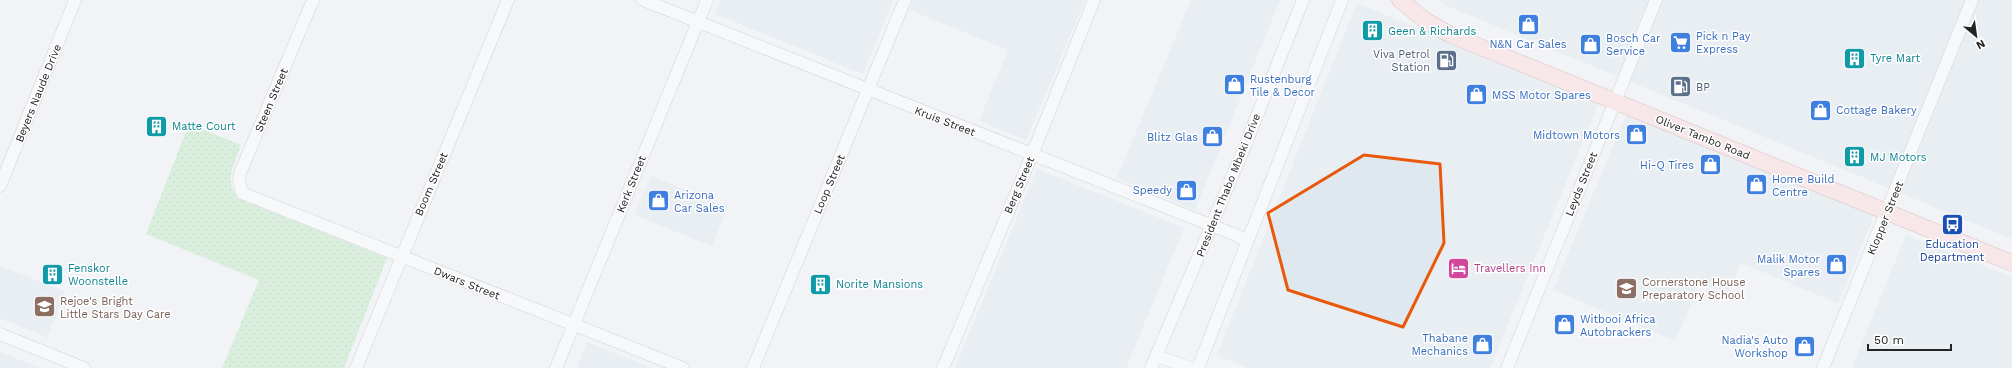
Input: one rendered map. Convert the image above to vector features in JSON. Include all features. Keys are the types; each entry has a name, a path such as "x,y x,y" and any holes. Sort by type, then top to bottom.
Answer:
{"main road":[{"path":"1395,0 1426,21"},
{"name":"Oliver Tambo Road","path":"1400,0 1426,21 1449,34 2012,263"}],"street":[{"name":"Beyers Naude Drive","path":"0,186 75,0"},
{"name":"Steen Street","path":"250,196 242,193 240,188 240,174 313,0"},
{"name":"Boom Street","path":"356,368 508,0"},
{"name":"Kruis Street","path":"644,0 698,23 1247,241"},
{"name":"Kerk Street","path":"556,368 707,0"},
{"name":"Loop Street","path":"753,368 905,0"},
{"name":"Berg Street","path":"943,368 1032,155 1094,0"},
{"name":"President Thabo Mbeki Drive","path":"1151,368 1212,226 1303,0"},
{"path":"1198,368 1342,0"},
{"name":"Leyds Street","path":"1507,368 1656,0"},
{"name":"Klopper Street","path":"1823,368 1972,0"},
{"name":"Dwars Street","path":"250,196 683,368"},
{"path":"0,334 84,368"},
{"path":"1157,356 1190,368"}],"highlighted area":[{"path":"1364,155 1440,164 1444,243 1403,327 1288,290 1268,213"}],"shaded area":[{"path":"721,0 893,0 863,74 715,14"},
{"path":"914,0 1085,0 1026,140 979,121 1008,50 910,10"},
{"path":"1191,0 1280,0 1195,210 1117,178"},
{"path":"1440,0 2012,0 2012,239 1447,6"},
{"path":"1357,3 1599,102 1490,368 1248,368 1217,355"},
{"path":"1627,113 1874,215 1838,303 1741,263 1728,294 1700,283 1675,341 1553,290"},
{"path":"1037,169 1184,228 1126,368 955,368"},
{"path":"651,176 728,207 712,246 635,215"},
{"path":"1906,235 2012,277 2012,368 1852,368"},
{"path":"0,266 66,292 47,337 0,318"},
{"path":"587,342 652,368 577,368"},
{"path":"0,352 41,368 0,368"}],"green space":[{"path":"189,124 241,145 233,166 231,178 233,191 237,198 387,258 344,368 222,368 259,280 146,234"}],"place":[{"name":"N&N Car Sales","path":"1528,24"},
{"name":"Geen & Richards","path":"1372,31"},
{"name":"Pick n Pay Express","path":"1680,42"},
{"name":"Bosch Car Service","path":"1590,44"},
{"name":"Tyre Mart","path":"1855,58"},
{"name":"Viva Petrol Station","path":"1446,60"},
{"name":"Rustenburg Tile & Decor","path":"1234,85"},
{"name":"BP","path":"1680,87"},
{"name":"MSS Motor Spares","path":"1476,95"},
{"name":"Cottage Bakery","path":"1820,110"},
{"name":"Matte Court","path":"157,126"},
{"name":"Midtown Motors","path":"1636,135"},
{"name":"Blitz Glas","path":"1213,137"},
{"name":"MJ Motors","path":"1855,157"},
{"name":"Hi-Q Tires","path":"1710,165"},
{"name":"Home Build Centre","path":"1756,185"},
{"name":"Speedy","path":"1187,190"},
{"name":"Arizona Car Sales","path":"659,201"},
{"name":"Education Department","path":"1952,224"},
{"name":"Malik Motor Spares","path":"1836,265"},
{"name":"Travellers Inn","path":"1459,268"},
{"name":"Fenskor Woonstelle","path":"52,274"},
{"name":"Norite Mansions","path":"821,284"},
{"name":"Cornerstone House Preparatory School","path":"1626,288"},
{"name":"Rejoe's Bright Little Stars Day Care","path":"44,307"},
{"name":"Witbooi Africa Autobrackers","path":"1564,325"},
{"name":"Thabane Mechanics","path":"1483,344"},
{"name":"Nadia's Auto Workshop","path":"1804,346"}]}
